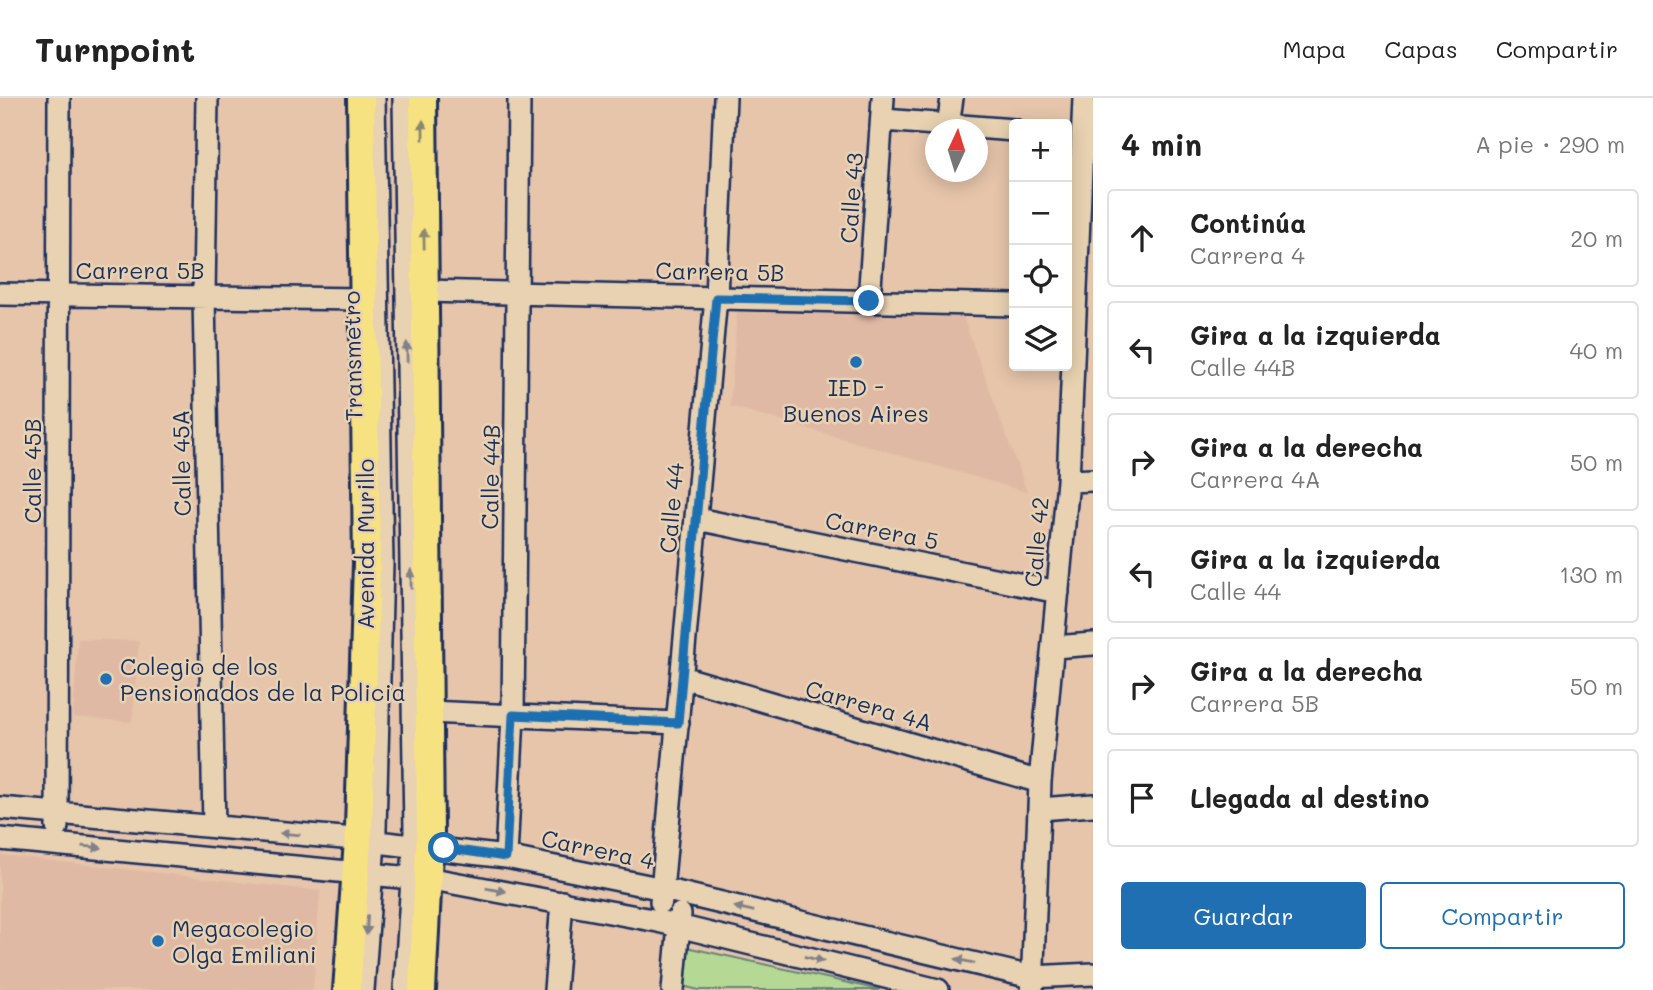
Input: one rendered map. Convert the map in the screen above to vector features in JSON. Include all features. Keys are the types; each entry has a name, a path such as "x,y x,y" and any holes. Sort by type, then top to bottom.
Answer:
{"main road":[{"name":"Avenida Murillo","path":"347,990 366,841 367,563 361,98"},
{"path":"422,990 420,879 428,712 423,98"}],"street":[{"name":"Calle 45B","path":"57,844 59,98"},
{"name":"Calle 45A","path":"207,98 204,296 214,827"},
{"name":"Transmetro","path":"366,841 382,564 374,98"},
{"path":"404,98 422,846"},
{"name":"Calle 44B","path":"506,857 513,715 519,98"},
{"name":"Calle 44","path":"673,990 668,924 673,892 678,723 716,298 725,98"},
{"name":"Calle 43","path":"869,301 883,98"},
{"path":"949,119 952,98"},
{"name":"Calle 42","path":"1032,984 1040,782 1084,335 1072,306 1087,162 1075,134 1084,98"},
{"path":"883,120 925,124"},
{"path":"988,128 1009,130"},
{"name":"Carrera 5B","path":"425,291 1009,304"},
{"name":"Carrera 5B","path":"0,294 363,299"},
{"path":"1068,481 1093,480"},
{"name":"Carrera 5","path":"697,519 1058,592"},
{"path":"1054,647 1093,644"},
{"name":"Carrera 4A","path":"682,677 1040,782"},
{"path":"428,712 678,723"},
{"path":"1040,809 1093,805"},
{"name":"Carrera 4","path":"0,808 422,846 506,857 673,892 1032,984 1093,974"},
{"path":"0,839 420,879 562,902 668,924 938,990"},
{"path":"363,874 363,990"},
{"path":"405,990 420,879"},
{"path":"555,990 562,902"}],"shaded area":[{"name":"IED - Buenos Aires","path":"737,312 963,317 1027,492 730,406"},
{"name":"Colegio de los Pensionados de la Policia","path":"78,639 139,641 132,722 73,717"},
{"name":"Megacolegio Olga Emiliani","path":"0,855 320,891 313,990 0,990"}],"green space":[{"path":"686,947 880,990 699,990 682,986"}],"place":[{"name":"IED - Buenos Aires","path":"856,362"},
{"name":"Colegio de los Pensionados de la Policia","path":"106,679"},
{"name":"Megacolegio Olga Emiliani","path":"158,941"}],"route":[{"path":"444,848 506,857 513,715 678,723 716,298 869,301"}]}
